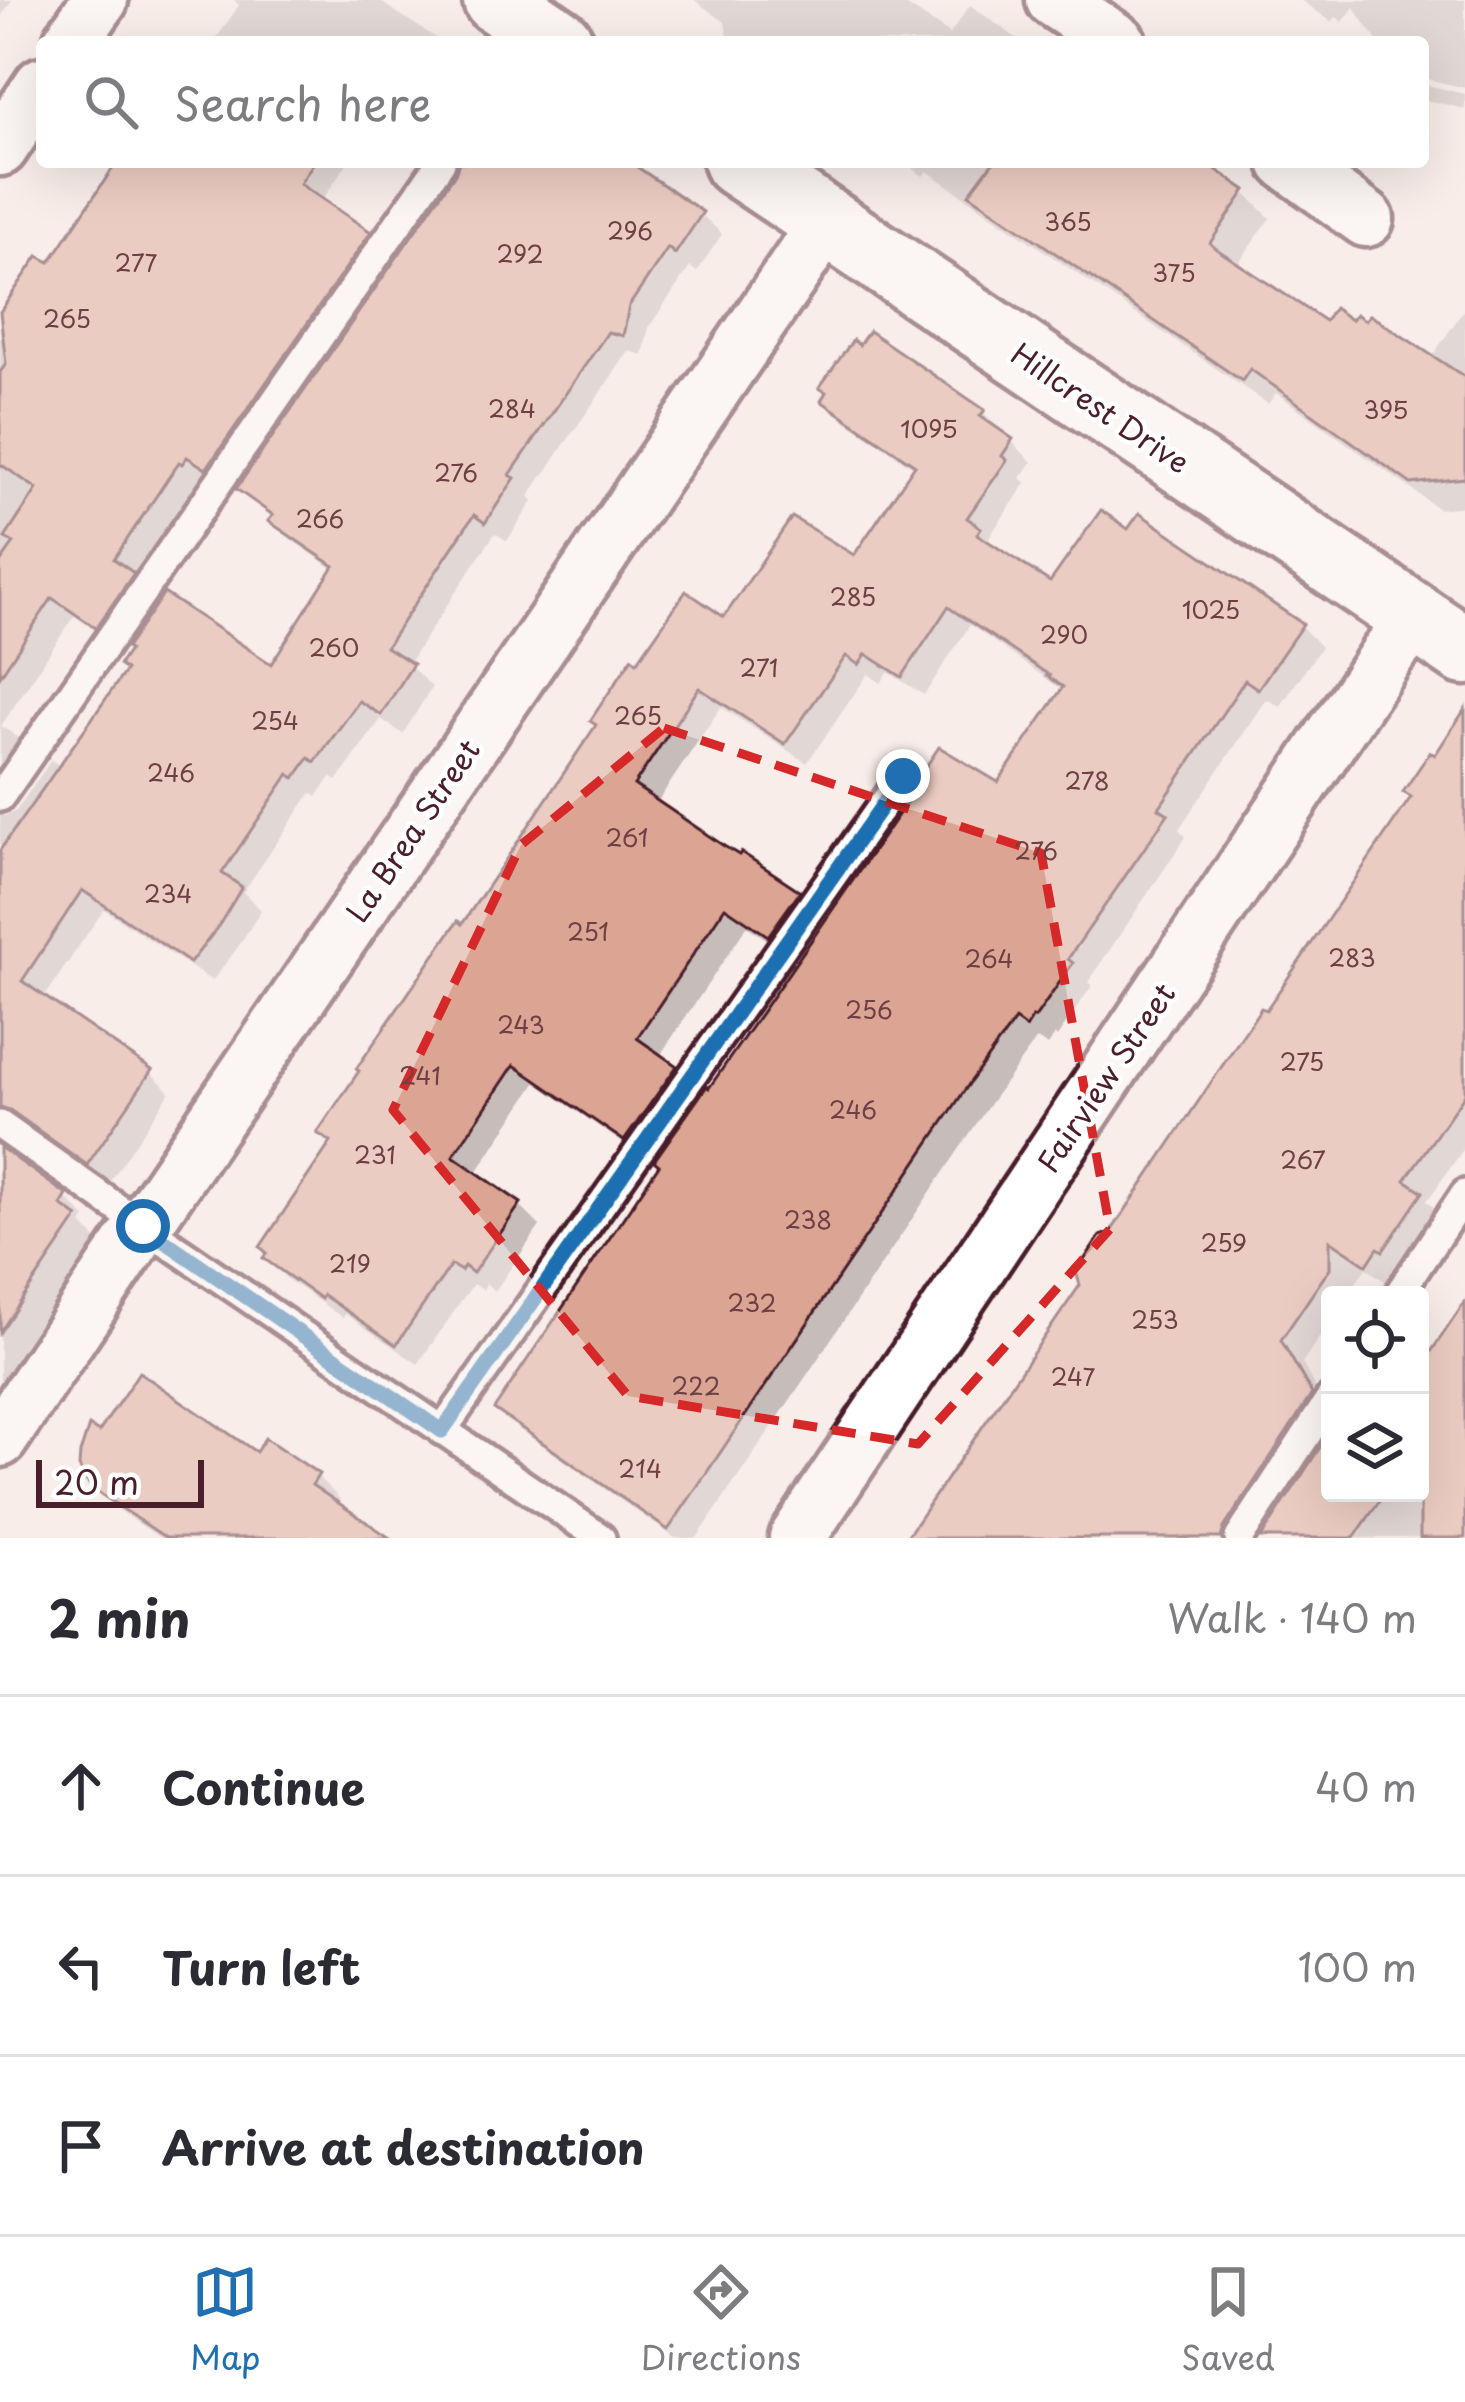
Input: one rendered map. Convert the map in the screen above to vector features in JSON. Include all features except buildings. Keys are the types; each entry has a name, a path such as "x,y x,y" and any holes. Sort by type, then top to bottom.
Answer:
{"street":[{"path":"75,36 100,0"},
{"path":"1054,0 1109,36"},
{"path":"0,148 36,95"},
{"name":"Hillcrest Drive","path":"746,168 1441,635"},
{"path":"1295,168 1366,219"},
{"name":"La Brea Street","path":"0,1439 827,222"},
{"name":"Fairview Street","path":"797,1538 1374,675 1441,635"}],"lane":[{"path":"0,797 437,168"},
{"path":"442,1431 903,776"},
{"path":"0,1125 601,1538"},
{"path":"1404,1286 1465,1194"},
{"path":"1239,1538 1321,1413"}],"highlighted area":[{"path":"664,728 1041,853 1110,1229 918,1444 628,1396 393,1110 521,845"}],"route":[{"path":"143,1226 442,1431 903,776"}]}
